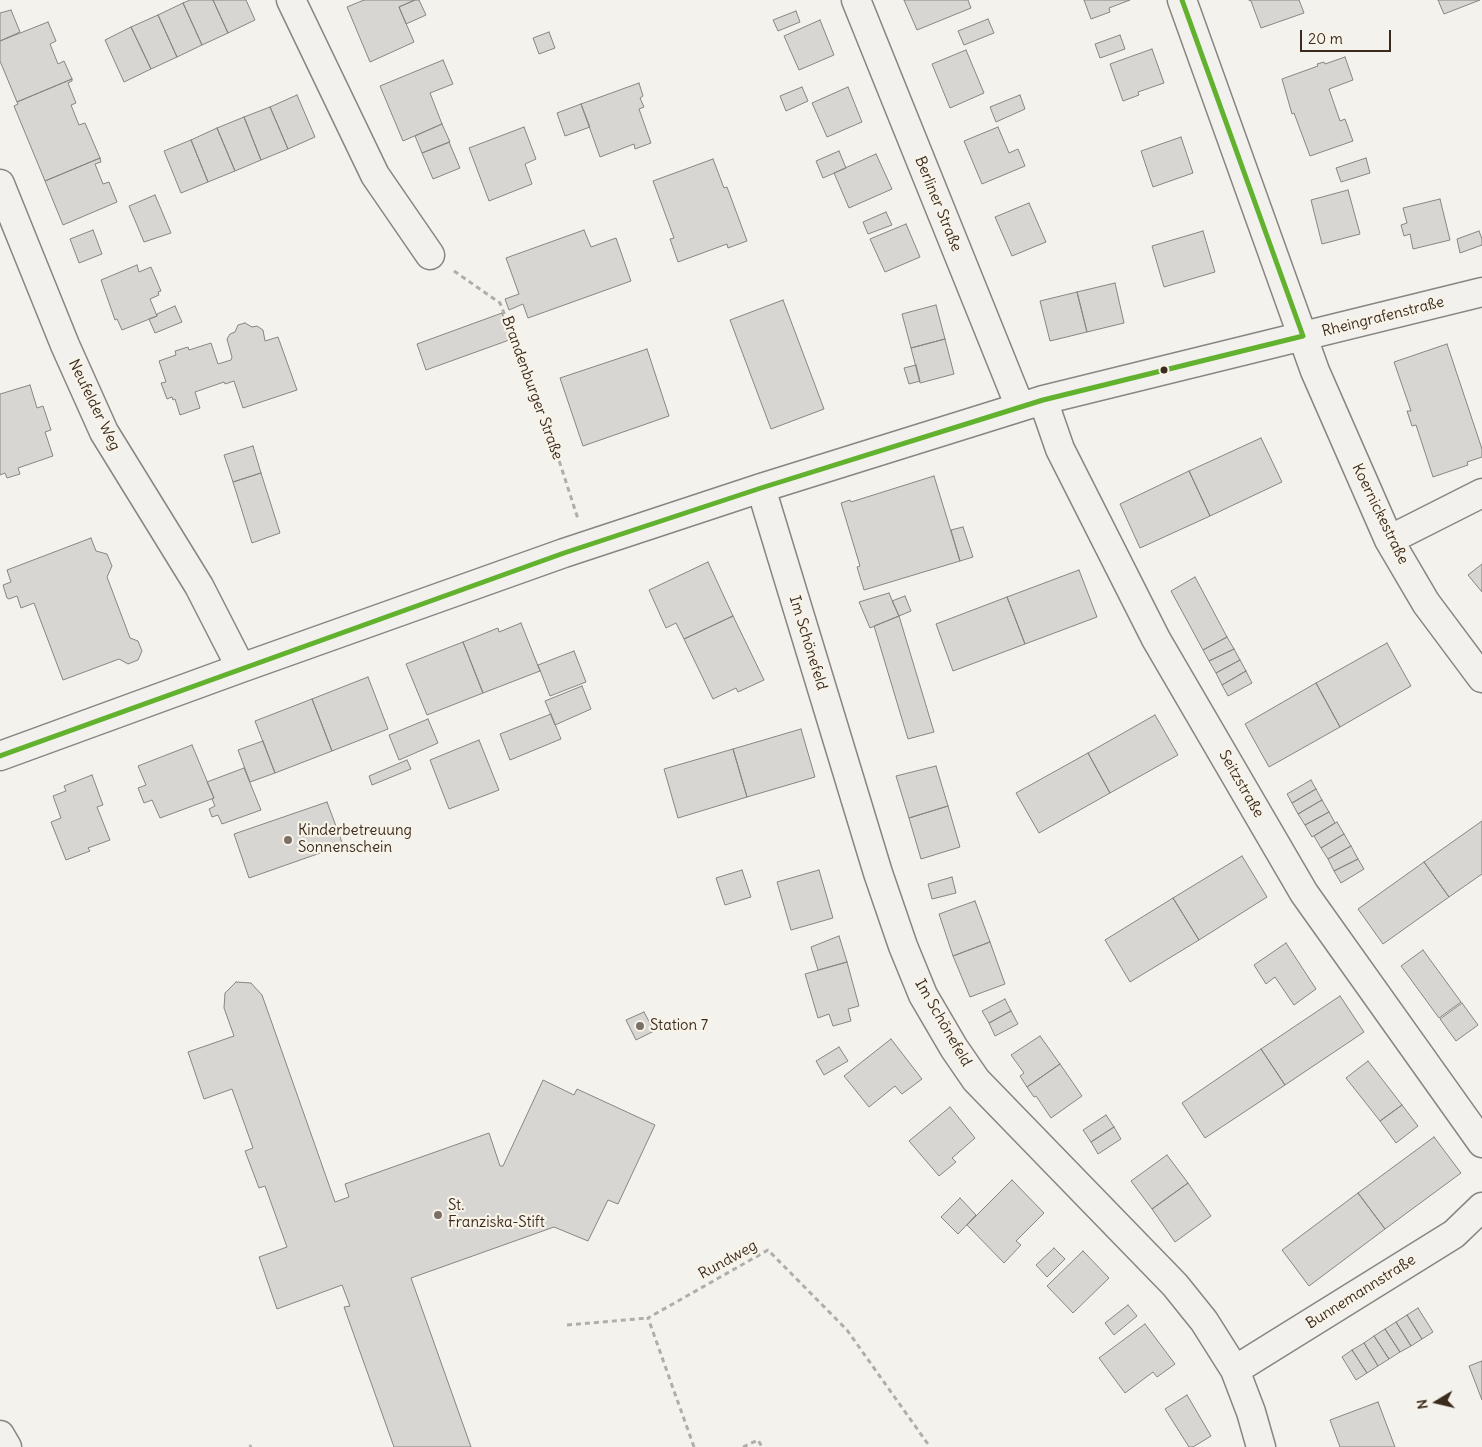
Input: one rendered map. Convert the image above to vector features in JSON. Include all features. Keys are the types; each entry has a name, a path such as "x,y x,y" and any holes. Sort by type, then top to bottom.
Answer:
{"street":[{"path":"291,0 375,175 430,255"},
{"name":"Berliner Straße","path":"856,0 1031,404"},
{"name":"Koernickestraße","path":"1182,0 1315,371 1389,540 1426,603 1482,678"},
{"name":"Neufelder Weg","path":"0,184 104,432 199,586 241,668"},
{"name":"Rheingrafenstraße","path":"0,756 241,668 587,546 761,488 1031,404 1482,292"},
{"name":"Seitzstraße","path":"1031,404 1060,449 1156,640 1304,893 1482,1143"},
{"name":"Im Schönefeld","path":"761,488 878,873 903,946 924,995 954,1048 976,1080 1175,1285 1204,1321 1235,1370 1251,1412 1261,1447"},
{"path":"1389,540 1482,493"},
{"name":"Bunnemannstraße","path":"1235,1370 1454,1234 1482,1207"},
{"path":"0,1435 7,1447"}],"path":[{"name":"Brandenburger Straße","path":"430,255 500,303 544,414 587,546"},
{"name":"Rundweg","path":"648,1318 768,1250 847,1330 930,1447"},
{"path":"567,1325 648,1318 694,1447"},
{"path":"743,1447 758,1440 762,1447"}],"building":[{"path":"190,0 213,0 228,33 202,45 183,3"},
{"path":"213,0 246,0 255,20 228,33"},
{"path":"364,0 415,0 399,7 414,42 370,62 347,7"},
{"path":"419,0 426,15 406,24 399,7"},
{"path":"904,0 968,0 971,8 917,30"},
{"path":"1084,0 1130,0 1109,8 1110,12 1091,19"},
{"path":"1249,0 1299,0 1304,13 1261,28"},
{"path":"1438,0 1480,0 1444,14"},
{"path":"183,3 202,45 177,57 158,15"},
{"path":"11,10 20,32 0,41 0,13"},
{"path":"796,11 800,22 778,31 773,20"},
{"path":"158,15 177,57 151,69 131,27"},
{"path":"988,19 994,33 964,45 958,31"},
{"path":"820,20 834,55 799,70 784,36"},
{"path":"48,22 56,41 50,44 58,64 64,61 72,79 17,102 0,61 0,41"},
{"path":"131,27 151,69 124,82 105,40"},
{"path":"549,32 555,48 539,54 533,38"},
{"path":"1120,35 1125,49 1100,58 1095,44"},
{"path":"1152,49 1164,83 1138,92 1139,95 1123,101 1110,64"},
{"path":"966,50 984,93 950,108 932,64"},
{"path":"1345,57 1353,80 1329,89 1340,121 1345,119 1353,141 1310,156 1294,113 1292,114 1282,79 1318,66 1317,64 1324,62 1325,64"},
{"path":"443,60 453,84 430,93 442,124 403,141 380,86"},
{"path":"72,79 68,83 76,103 71,105 79,125 85,123 100,158 45,181 14,106 18,104 17,102"},
{"path":"639,83 643,96 640,98 644,107 639,109 651,143 635,149 634,144 600,157 581,104"},
{"path":"802,87 808,101 786,111 780,96"},
{"path":"848,87 862,122 827,137 812,103"},
{"path":"297,95 315,137 288,149 270,107"},
{"path":"1020,95 1025,109 996,122 990,107"},
{"path":"581,104 590,127 565,136 557,113"},
{"path":"270,107 288,149 261,160 244,117"},
{"path":"244,117 261,160 235,171 217,128"},
{"path":"442,124 450,142 422,153 415,136"},
{"path":"524,127 536,159 525,164 532,184 489,201 469,148"},
{"path":"998,127 1009,153 1018,149 1025,166 982,184 964,141"},
{"path":"217,128 235,171 208,182 191,140"},
{"path":"1181,137 1193,173 1153,187 1141,151"},
{"path":"191,140 208,182 181,193 164,151"},
{"path":"449,142 460,168 433,179 422,153"},
{"path":"839,151 846,168 823,178 816,161"},
{"path":"876,154 892,189 849,208 834,173"},
{"path":"100,158 101,162 95,164 103,184 109,182 117,202 63,225 45,181"},
{"path":"1366,158 1370,173 1341,182 1336,168"},
{"path":"713,159 724,188 727,187 747,241 728,248 727,244 678,262 670,239 674,238 653,181"},
{"path":"1348,190 1360,234 1322,244 1311,200"},
{"path":"155,195 171,233 144,242 129,206"},
{"path":"1440,199 1450,240 1413,249 1410,234 1404,236 1401,225 1407,223 1403,208"},
{"path":"1029,203 1046,242 1012,256 995,217"},
{"path":"886,212 892,225 868,234 863,222"},
{"path":"906,224 920,257 885,272 870,239"},
{"path":"93,230 102,254 79,263 70,239"},
{"path":"584,230 591,247 616,238 631,281 528,318 523,304 509,310 505,299 519,294 506,258"},
{"path":"1203,231 1215,272 1164,287 1152,246"},
{"path":"1479,231 1482,245 1460,253 1457,239"},
{"path":"137,265 139,272 151,267 161,291 158,292 159,295 150,299 157,316 122,330 117,319 115,320 101,280"},
{"path":"1115,283 1124,323 1087,332 1077,292"},
{"path":"1077,292 1087,332 1050,341 1040,301"},
{"path":"783,300 824,409 771,429 730,320"},
{"path":"936,305 945,339 911,348 902,314"},
{"path":"175,306 182,322 155,333 149,319"},
{"path":"502,313 512,339 426,370 417,344"},
{"path":"245,323 252,327 257,326 263,330 265,341 278,337 297,390 243,408 234,381 225,384 224,382 195,392 200,408 180,415 175,399 173,400 172,397 167,399 161,383 166,382 159,361 176,355 175,351 188,347 189,350 211,343 218,364 231,360 232,357 227,339 230,334 235,332 238,325"},
{"path":"945,339 954,374 920,383 911,348"},
{"path":"1447,344 1482,449 1482,457 1467,462 1468,465 1433,477 1416,425 1412,426 1407,411 1411,411 1394,362"},
{"path":"647,349 669,416 583,446 560,378"},
{"path":"916,365 920,381 909,384 904,368"},
{"path":"30,385 37,408 43,406 51,430 45,432 53,456 18,468 20,474 7,478 5,473 0,475 0,394"},
{"path":"1261,438 1282,482 1210,516 1189,471"},
{"path":"253,446 261,473 233,482 224,455"},
{"path":"1189,471 1210,516 1140,548 1120,504"},
{"path":"261,473 280,533 252,543 233,482"},
{"path":"934,476 960,561 864,590 857,567 860,566 841,503 850,500 851,502"},
{"path":"963,527 973,557 960,561 951,530"},
{"path":"91,538 96,551 107,554 112,566 107,577 130,638 138,641 142,651 138,660 128,664 119,659 63,680 34,603 21,608 17,596 7,598 3,585 11,582 7,570"},
{"path":"708,562 733,616 684,639 676,623 666,628 649,590"},
{"path":"1482,564 1482,592 1468,575"},
{"path":"1079,570 1097,617 1025,644 1007,597"},
{"path":"1195,577 1227,637 1203,650 1171,591"},
{"path":"889,593 899,616 870,628 859,602"},
{"path":"905,596 911,611 899,616 892,601"},
{"path":"1007,597 1025,644 953,671 936,624"},
{"path":"733,616 764,680 738,692 736,688 713,699 684,639"},
{"path":"899,616 934,732 908,739 874,626"},
{"path":"521,623 540,671 483,693 463,642 498,628 499,632"},
{"path":"1227,637 1234,649 1209,661 1203,650"},
{"path":"463,642 483,693 427,715 406,664"},
{"path":"1387,643 1411,686 1340,727 1316,683"},
{"path":"1234,649 1240,660 1216,673 1209,661"},
{"path":"574,651 586,682 550,696 538,665"},
{"path":"1240,660 1246,671 1222,685 1216,673"},
{"path":"1246,671 1252,683 1228,696 1222,685"},
{"path":"368,677 388,729 332,751 312,699"},
{"path":"1316,683 1340,727 1269,767 1245,724"},
{"path":"582,686 591,709 555,725 545,701"},
{"path":"312,699 332,751 275,773 255,721"},
{"path":"551,714 561,739 510,760 500,734"},
{"path":"1155,715 1178,755 1110,793 1088,753"},
{"path":"428,719 438,743 399,760 389,735"},
{"path":"801,729 815,777 747,797 733,749"},
{"path":"479,740 499,790 449,809 430,760"},
{"path":"263,741 275,773 250,782 238,750"},
{"path":"192,745 214,798 160,818 152,800 144,803 138,788 146,785 138,766"},
{"path":"733,749 747,797 678,818 664,769"},
{"path":"1088,753 1110,793 1039,833 1016,793"},
{"path":"407,760 411,769 372,785 369,776"},
{"path":"936,766 948,806 909,818 896,776"},
{"path":"244,768 261,810 222,824 218,815 212,817 209,809 215,806 212,799 214,798 207,782"},
{"path":"92,775 103,805 97,807 110,840 88,848 90,851 66,860 51,822 61,818 53,796 66,791 64,786"},
{"path":"1311,780 1316,789 1292,803 1287,794"},
{"path":"1316,789 1322,800 1298,814 1292,803"},
{"path":"1322,800 1329,812 1305,825 1298,814"},
{"name":"Kinderbetreuung Sonnenschein","path":"327,802 343,845 249,878 234,834"},
{"path":"948,806 960,847 921,859 909,818"},
{"path":"1329,812 1335,823 1312,837 1305,825"},
{"path":"1482,821 1482,874 1449,897 1424,862"},
{"path":"1337,822 1344,834 1321,848 1314,836"},
{"path":"1344,834 1351,846 1328,859 1321,848"},
{"path":"1351,846 1358,859 1334,871 1328,859"},
{"path":"1242,856 1267,897 1199,940 1173,898"},
{"path":"1358,859 1364,869 1341,883 1334,871"},
{"path":"1424,862 1449,897 1383,944 1358,909"},
{"path":"742,870 751,897 725,905 716,878"},
{"path":"819,870 833,918 791,930 777,882"},
{"path":"952,877 956,893 932,899 928,884"},
{"path":"1173,898 1199,940 1130,982 1105,940"},
{"path":"975,901 990,942 953,956 939,914"},
{"path":"839,936 847,962 818,970 811,947"},
{"path":"990,942 1005,984 970,997 953,956"},
{"path":"1286,943 1316,989 1294,1005 1275,977 1266,984 1254,965"},
{"path":"1423,950 1461,1002 1439,1018 1401,966"},
{"path":"847,962 859,1006 848,1009 851,1021 833,1026 829,1014 818,1018 805,974"},
{"name":"St. Franziska-Stift","path":"236,982 251,983 262,995 335,1202 349,1197 345,1184 489,1133 500,1166 503,1166 543,1080 574,1095 577,1089 655,1125 618,1204 608,1200 588,1241 554,1227 411,1278 471,1447 394,1447 344,1307 350,1306 342,1285 277,1309 259,1257 287,1247 265,1186 259,1188 245,1151 253,1148 232,1089 204,1099 188,1052 234,1036 224,1008 225,993"},
{"path":"1340,996 1364,1032 1285,1085 1261,1049"},
{"path":"1005,999 1011,1011 989,1023 982,1011"},
{"path":"1462,1003 1478,1025 1456,1041 1440,1019"},
{"path":"1011,1011 1018,1024 995,1036 989,1023"},
{"name":"Station 7","path":"644,1012 654,1031 636,1040 626,1020"},
{"path":"1040,1036 1060,1064 1027,1087 1020,1076 1024,1073 1011,1055"},
{"path":"891,1039 922,1079 902,1094 895,1086 869,1107 844,1076"},
{"path":"839,1047 848,1061 824,1075 816,1061"},
{"path":"1261,1049 1285,1085 1205,1138 1182,1103"},
{"path":"1368,1061 1402,1105 1380,1121 1346,1078"},
{"path":"1060,1064 1082,1096 1051,1118 1036,1096 1034,1097 1027,1087"},
{"path":"1402,1105 1418,1126 1396,1143 1380,1121"},
{"path":"950,1107 975,1138 952,1158 956,1162 939,1176 909,1141"},
{"path":"1106,1115 1114,1127 1091,1142 1083,1130"},
{"path":"1114,1127 1121,1139 1098,1154 1091,1142"},
{"path":"1434,1137 1461,1173 1385,1229 1358,1193"},
{"path":"1167,1155 1188,1183 1152,1209 1131,1181"},
{"path":"1012,1180 1044,1213 1016,1241 1021,1245 1004,1263 967,1225"},
{"path":"1188,1183 1211,1216 1175,1242 1152,1209"},
{"path":"1358,1193 1385,1229 1309,1286 1282,1250"},
{"path":"960,1198 976,1215 958,1234 941,1217"},
{"path":"1054,1248 1065,1259 1047,1277 1036,1265"},
{"path":"1083,1251 1109,1278 1073,1313 1047,1286"},
{"path":"1128,1305 1137,1316 1114,1335 1105,1323"},
{"path":"1418,1308 1433,1332 1422,1339 1407,1315"},
{"path":"1407,1315 1422,1339 1411,1346 1396,1322"},
{"path":"1396,1322 1411,1346 1400,1352 1385,1329"},
{"path":"1145,1324 1175,1364 1157,1377 1153,1372 1125,1393 1099,1358"},
{"path":"1385,1329 1400,1352 1389,1359 1374,1336"},
{"path":"1374,1336 1389,1359 1378,1366 1364,1343"},
{"path":"1364,1343 1378,1366 1367,1373 1352,1350"},
{"path":"1352,1350 1367,1373 1356,1380 1342,1357"},
{"path":"1482,1361 1482,1400 1469,1366"},
{"path":"1187,1395 1211,1436 1193,1447 1189,1447 1165,1409"},
{"path":"1378,1402 1395,1447 1340,1447 1330,1420"}],"transit line":[{"path":"1182,0 1303,336"},
{"path":"0,756 564,553 761,488 1043,400 1303,336"}],"place":[{"name":"Kinderbetreuung Sonnenschein","path":"288,840"},
{"name":"Station 7","path":"640,1026"},
{"name":"St. Franziska-Stift","path":"438,1215"}]}
